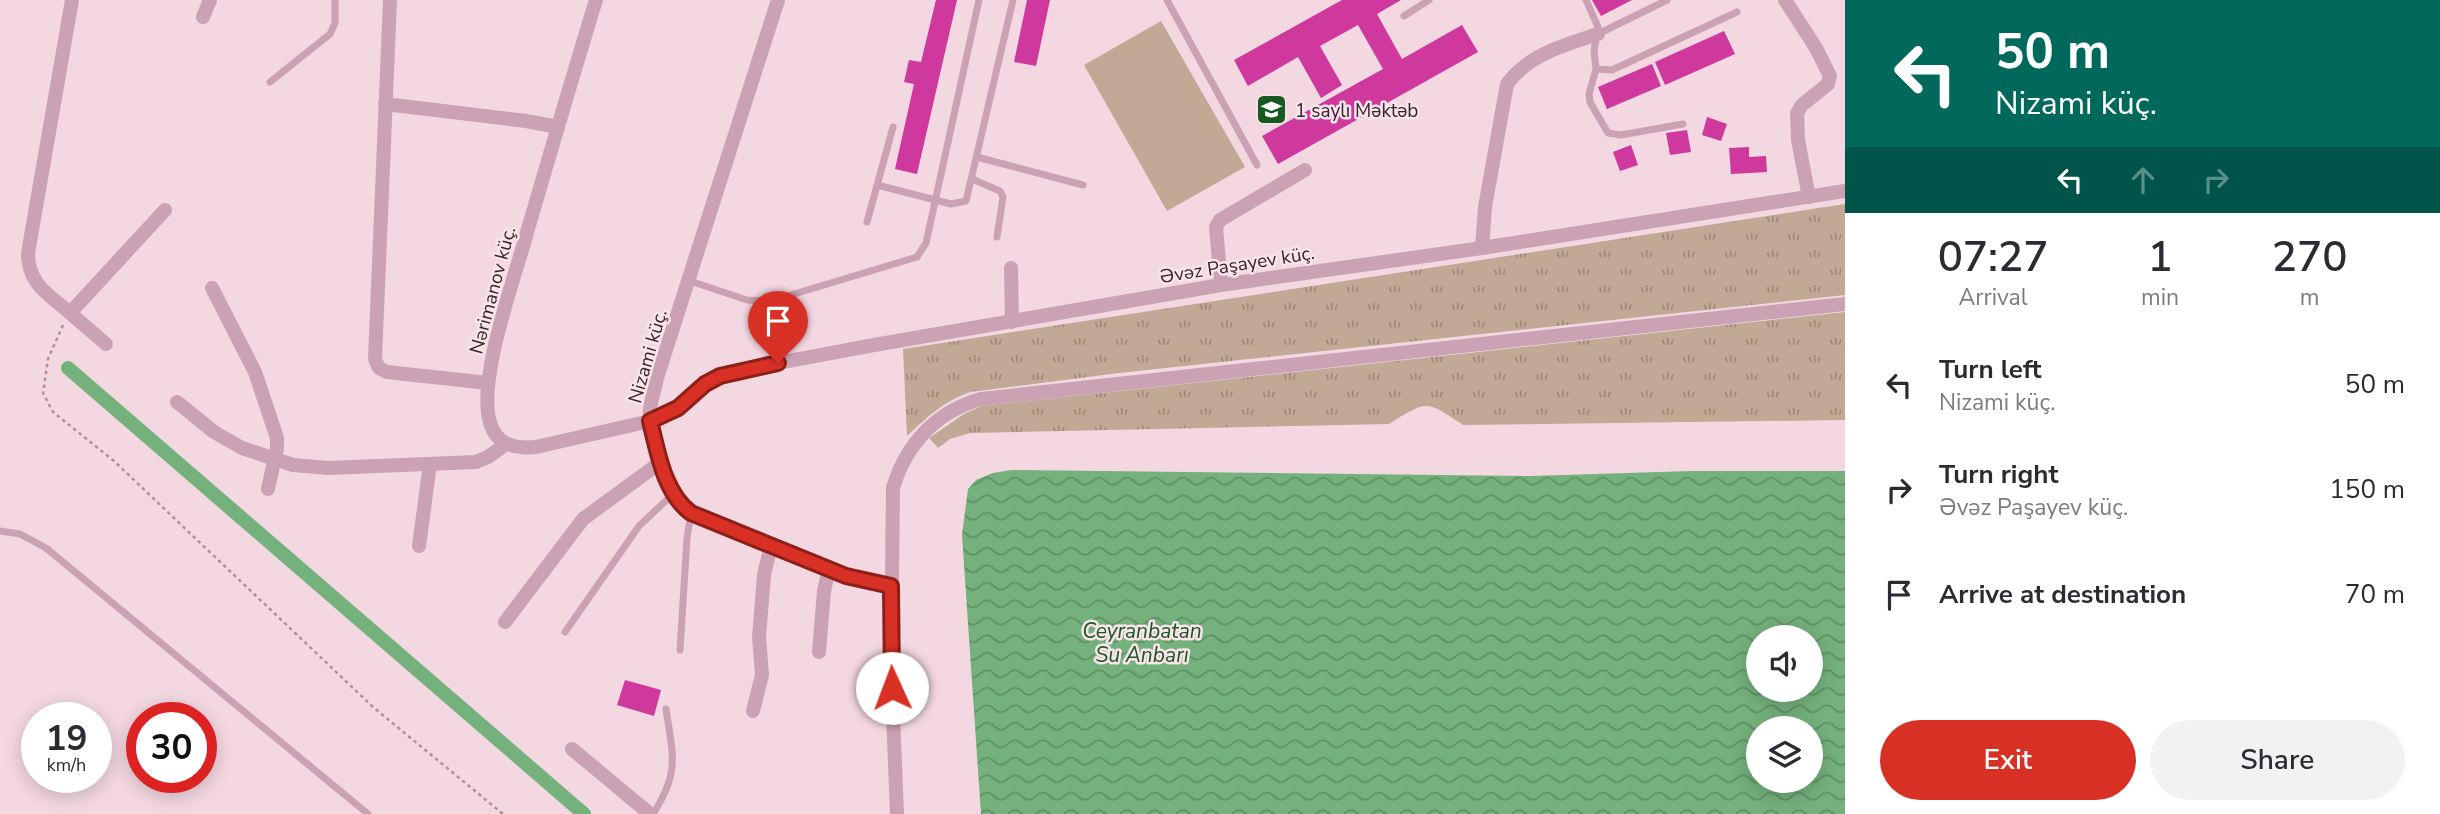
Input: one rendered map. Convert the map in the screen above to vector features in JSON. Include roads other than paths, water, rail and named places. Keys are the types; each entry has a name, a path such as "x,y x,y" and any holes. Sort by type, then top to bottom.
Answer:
{"street":[{"path":"72,0 28,253 28,268 33,280 106,344"},
{"path":"203,17 210,0"},
{"path":"390,0 375,359 379,368 387,372 488,383"},
{"name":"Nərimanov küç.","path":"506,444 495,435 490,423 486,400 488,383 510,292 596,0"},
{"name":"Nizami küç.","path":"778,0 657,378 650,421 673,494 680,505 691,513 868,583 891,586"},
{"path":"1785,0 1816,48 1830,76 1828,84 1802,104 1797,113 1798,139 1809,197"},
{"path":"1482,248 1485,207 1507,84 1513,76 1544,52 1598,34"},
{"path":"385,104 558,127"},
{"path":"1221,285 1216,227 1220,220 1305,170"},
{"name":"Əvəz Paşayev küç.","path":"650,421 678,408 705,384 730,372 1221,285 1482,248 1845,191"},
{"path":"69,313 164,211"},
{"path":"1011,268 1012,322"},
{"path":"212,288 255,372 277,438 268,489"},
{"path":"897,814 891,663 892,503 897,474 921,435 938,419 965,403 1023,394 1845,304"},
{"path":"177,402 214,432 242,447 293,465 328,468 475,462 488,457 506,444 519,448 536,447 650,421"},
{"path":"505,622 583,519 661,462"},
{"path":"419,546 430,464"},
{"path":"753,711 762,676 759,637 764,575 771,545"},
{"path":"819,652 824,591 830,569"},
{"path":"572,749 651,814"}],"lane":[{"path":"271,82 330,34 335,23 335,0"},
{"path":"690,281 747,300 771,301 917,257 926,243 979,0"},
{"path":"877,185 934,201 959,204 966,201 1013,0"},
{"path":"1167,0 1257,165"},
{"path":"1404,16 1429,0"},
{"path":"1586,0 1596,19 1598,34 1594,51 1596,69 1589,94 1590,102 1608,133 1621,135 1683,124"},
{"path":"1598,34 1667,0"},
{"path":"1596,69 1612,70 1737,12"},
{"path":"867,222 893,127"},
{"path":"977,157 1083,185"},
{"path":"972,179 1000,191 1003,197 997,237"},
{"path":"565,632 639,526 673,494"},
{"path":"680,650 691,513"},
{"path":"0,531 20,534 46,548 368,814"},
{"path":"651,814 666,793 672,776 674,757 666,709"}],"water":[{"name":"Ceyranbatan Su Anbarı","path":"1011,470 1531,476 1691,471 1845,471 1845,814 981,814 962,535 968,489 976,480"}],"waterway":[{"path":"68,368 584,814"}],"place":[{"name":"1 saylı Məktəb","path":"1272,110"}]}
